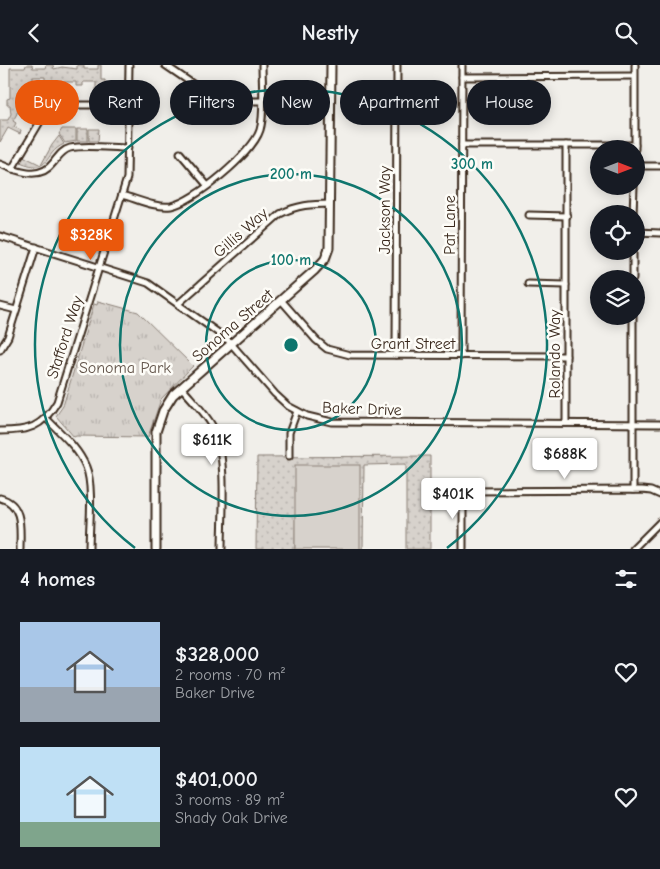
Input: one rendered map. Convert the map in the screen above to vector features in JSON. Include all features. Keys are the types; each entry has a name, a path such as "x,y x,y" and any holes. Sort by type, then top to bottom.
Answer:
{"street":[{"name":"Stafford Way","path":"129,65 129,80"},
{"path":"165,65 212,97 229,101 262,101"},
{"path":"122,195 160,206 171,206 186,201 243,156 260,130 262,65"},
{"name":"Sonoma Street","path":"156,549 156,432 162,411 168,401 182,387 325,259 330,242 331,65"},
{"name":"Jackson Way","path":"396,355 397,65"},
{"name":"Pat Lane","path":"461,356 462,65"},
{"path":"635,65 635,140"},
{"path":"462,77 634,76"},
{"path":"12,169 50,105 89,105"},
{"name":"Stafford Way","path":"46,418 57,402 127,178 128,125"},
{"path":"462,145 590,146"},
{"name":"Rolando Way","path":"566,145 566,423"},
{"path":"0,163 12,169 34,174 50,167 61,153 72,148 128,148"},
{"path":"180,153 207,185"},
{"path":"645,166 660,166"},
{"name":"Gillis Way","path":"178,304 280,214 308,204 330,204"},
{"path":"529,215 567,216"},
{"path":"645,233 660,233"},
{"name":"Baker Drive","path":"0,236 148,283 231,344 275,394 288,406 307,416 332,422 660,423"},
{"path":"0,350 8,337 36,247"},
{"path":"528,284 566,285"},
{"name":"Grant Street","path":"281,300 316,340 327,349 350,355 566,356"},
{"path":"0,306 16,311"},
{"path":"633,325 633,491"},
{"path":"182,387 213,427 221,448 222,549"},
{"path":"289,456 289,433 297,411"},
{"path":"0,431 29,429 46,418 74,448 86,467 89,482 89,549"},
{"path":"463,549 463,491 651,491 660,495"},
{"path":"0,498 7,500 15,507 20,519 20,549"},
{"path":"633,549 660,523"}],"green space":[{"path":"26,65 32,65 33,68 45,68 46,65 53,65 54,69 62,67 77,69 77,65 84,65 84,69 98,69 98,65 101,65 101,80 89,80 89,82 83,82 83,86 79,86 79,80 45,80 45,77 33,77 33,80 15,80 15,117 13,121 15,122 14,127 21,130 20,134 8,128 0,142 0,120 8,120 11,114 10,105 7,105 7,99 10,98 10,68 25,68"},
{"path":"62,129 76,129 76,141 65,143 59,134"},
{"path":"77,129 88,129 88,141 77,141"},
{"path":"89,129 99,129 98,141 89,141"},
{"path":"59,136 64,144 57,148 46,162 41,165"},
{"path":"23,156 41,165 30,165 20,162"},
{"name":"Sonoma Park","path":"98,301 138,312 193,366 161,399 148,437 74,437 56,416 63,406 94,304 97,305"},
{"path":"430,456 430,549 406,549 406,464 364,465 363,549 360,549 296,465 295,549 256,549 257,457"},
{"path":"295,465 360,465 360,549 295,549"}]}
